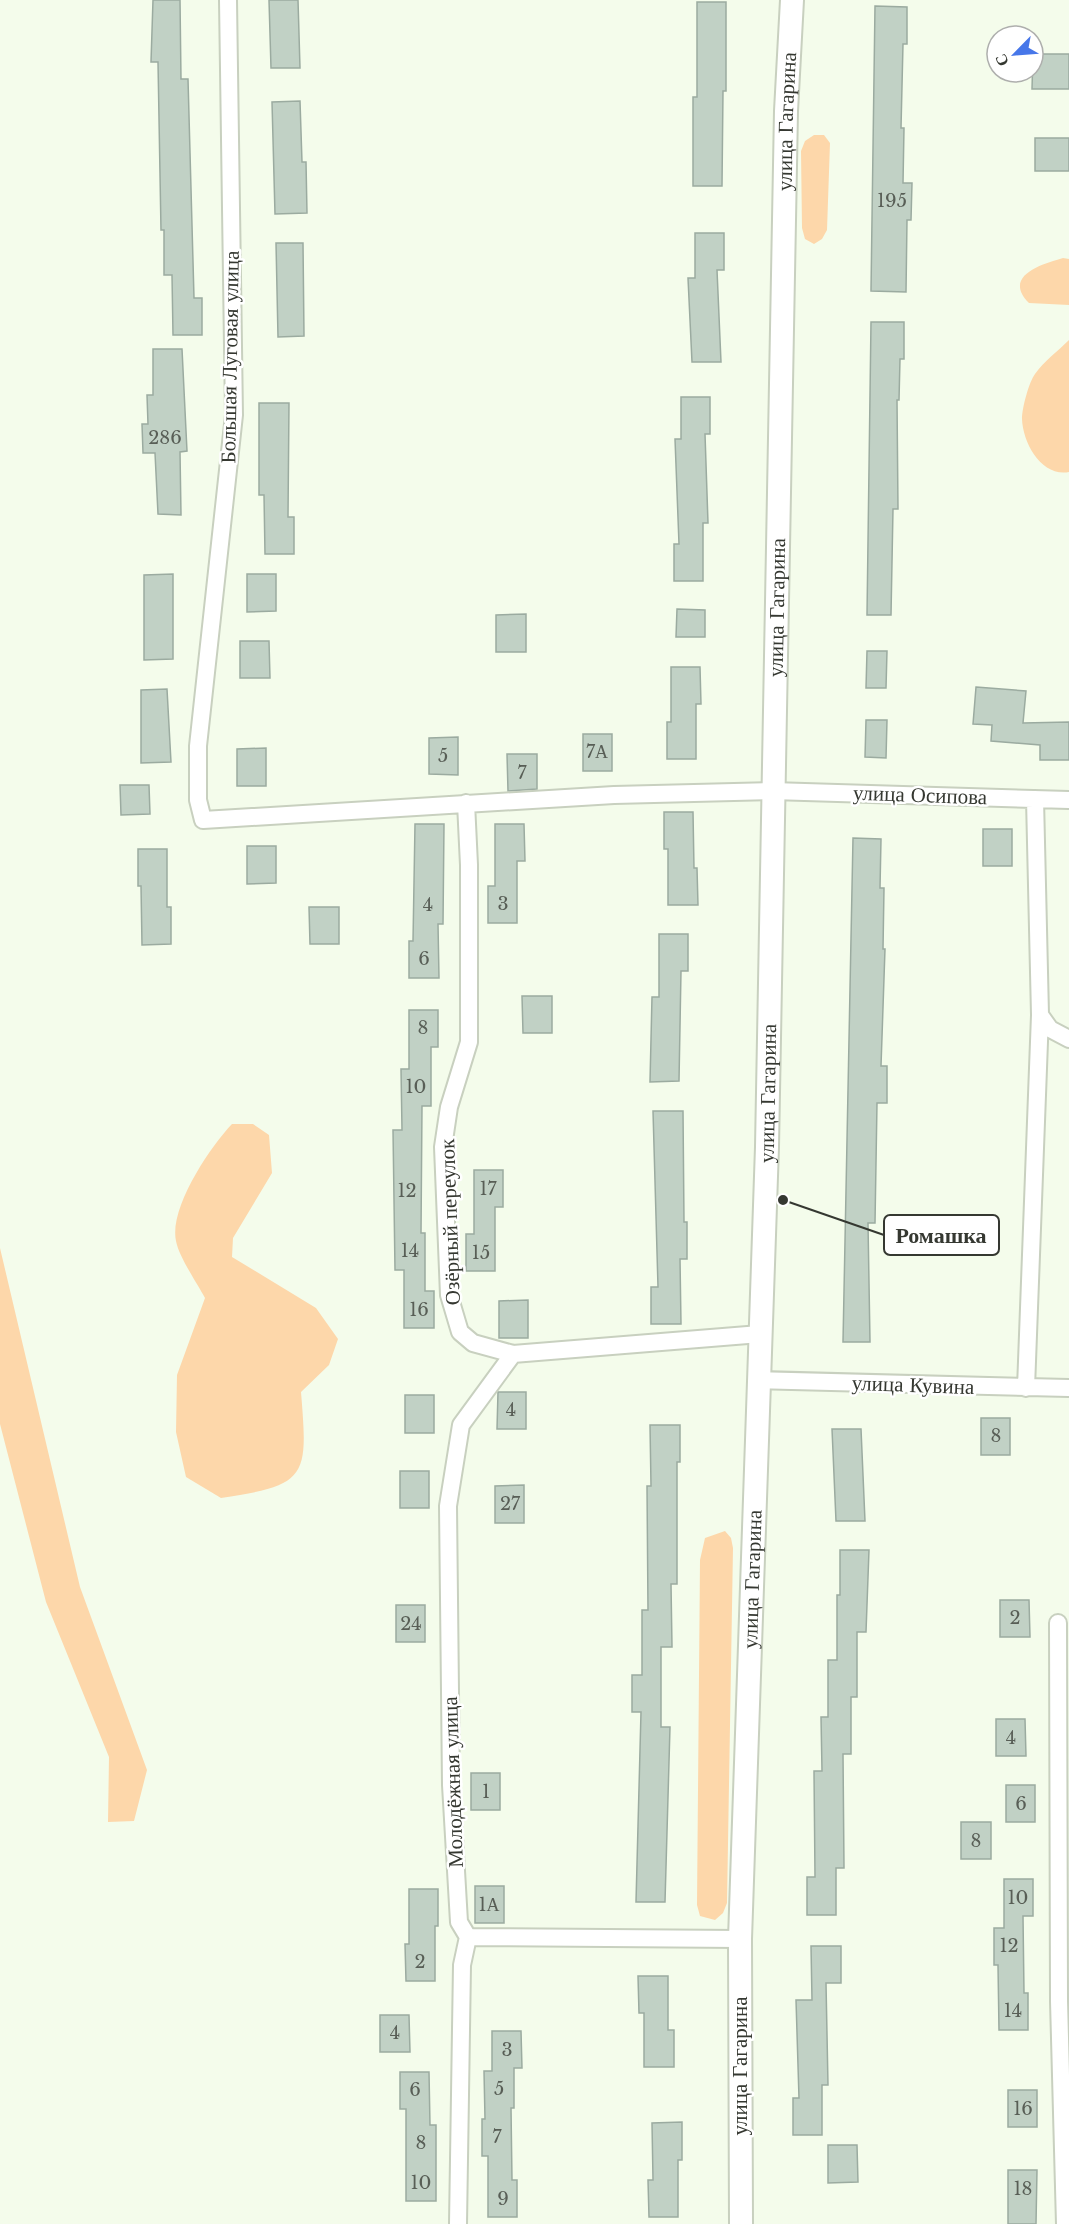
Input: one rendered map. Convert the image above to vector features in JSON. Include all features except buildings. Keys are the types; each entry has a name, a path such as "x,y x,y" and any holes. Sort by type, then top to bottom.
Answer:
{"main road":[{"name":"улица Гагарина","path":"741,2224 740,1939 757,1380 767,1147 771,790 786,111 792,0"}],"street":[{"name":"Большая Луговая улица","path":"203,820 198,800 198,746 234,415 228,0"},
{"name":"улица Осипова","path":"203,820 614,795 771,790 1069,800"},
{"path":"1026,1388 1040,1016 1035,799"},
{"name":"Озёрный переулок","path":"466,803 469,865 469,1042 449,1107 443,1147 449,1295 460,1332 473,1344 513,1354 760,1334"},
{"path":"1040,1016 1050,1029 1069,1039"},
{"name":"Молодёжная улица","path":"468,1938 459,1922 451,1785 448,1506 461,1425 513,1354"},
{"name":"улица Кувина","path":"757,1380 1069,1388"},
{"path":"1058,1623 1065,2224"},
{"path":"458,2224 462,1965 468,1938 740,1939"}],"shaded area":[{"path":"814,135 824,135 830,143 827,230 822,239 814,244 805,239 802,228 801,151 805,141"},
{"path":"1063,258 1069,259 1069,305 1029,303 1022,294 1020,285 1022,278 1036,268"},
{"path":"1069,340 1069,472 1059,472 1043,464 1030,448 1023,429 1022,414 1028,389 1035,374"},
{"path":"232,1124 253,1124 269,1135 272,1173 233,1238 232,1257 316,1308 338,1339 329,1365 301,1392 304,1443 302,1459 296,1472 286,1481 271,1488 221,1498 186,1477 176,1432 177,1375 205,1298 181,1255 176,1241 175,1227 193,1179 213,1147"},
{"path":"0,1248 80,1587 147,1770 134,1821 108,1822 109,1757 46,1602 0,1424"},
{"path":"725,1531 731,1538 733,1548 727,1903 723,1913 715,1920 700,1916 697,1905 700,1560 705,1538"}],"place":[{"name":"Ромашка","path":"783,1200"}]}
